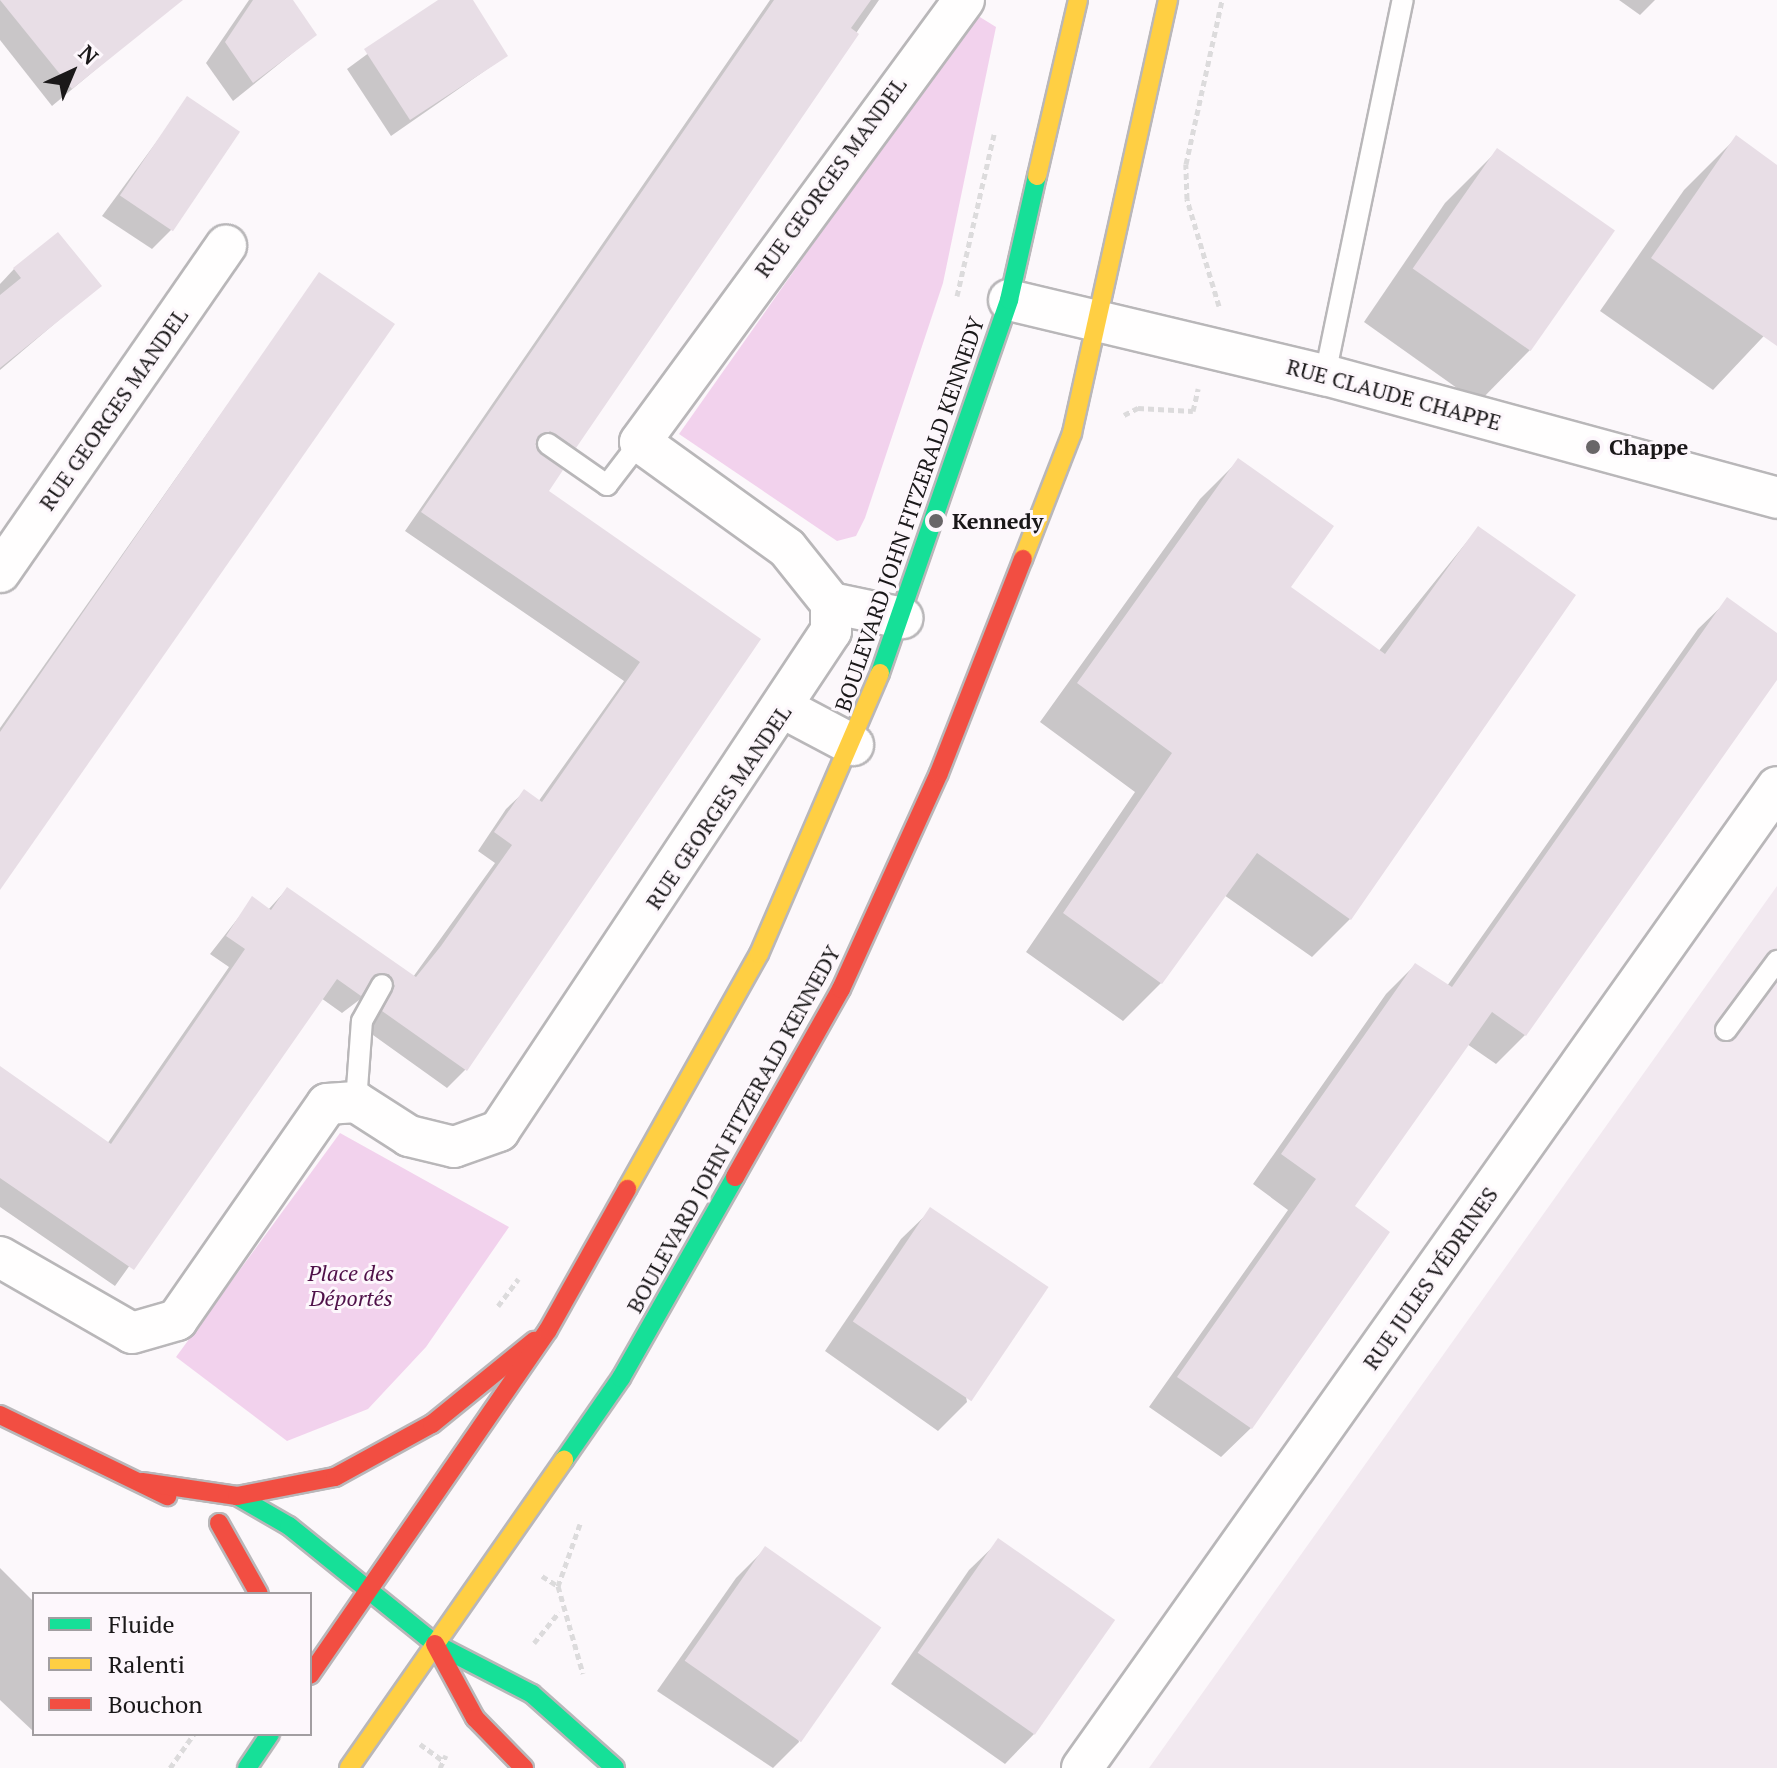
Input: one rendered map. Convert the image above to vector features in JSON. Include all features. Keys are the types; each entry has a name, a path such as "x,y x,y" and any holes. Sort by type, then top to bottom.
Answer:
{"main road":[{"name":"BOULEVARD JOHN FITZERALD KENNEDY","path":"312,1672 548,1330 759,954 853,745 902,618 1009,300 1078,0"},
{"name":"BOULEVARD JOHN FITZERALD KENNEDY","path":"349,1768 621,1378 841,989 957,729 1072,433 1101,322 1168,0"},
{"path":"142,1482 237,1496 335,1477 389,1451 548,1330"},
{"path":"0,1415 245,1533"},
{"path":"237,1496 289,1526 334,1566 435,1644 532,1694 615,1768"},
{"path":"219,1523 258,1592"},
{"path":"270,1542 334,1566"},
{"path":"435,1644 475,1718 524,1768"},
{"path":"246,1768 251,1736"},
{"path":"246,1768 269,1736"}],"street":[{"name":"RUE GEORGES MANDEL","path":"640,442 964,0"},
{"name":"RUE GEORGES MANDEL","path":"0,572 226,246"},
{"name":"RUE CLAUDE CHAPPE","path":"1009,300 1325,375 1777,498"},
{"path":"640,442 787,548 831,603 902,618"},
{"name":"RUE GEORGES MANDEL","path":"356,1102 409,1136 454,1147 499,1131 785,709 831,631 831,603"},
{"path":"785,709 853,745"},
{"name":"RUE JULES VÉDRINES","path":"1082,1768 1777,787"},
{"path":"0,1257 132,1333 177,1320 327,1104 356,1102"}],"lane":[{"path":"1325,375 1403,0"},
{"path":"548,444 607,485 640,442"},
{"path":"1726,1030 1777,961"},
{"path":"356,1102 362,1021 382,985"}],"path":[{"path":"1208,348 1220,301 1187,199 1186,164 1222,0"},
{"path":"491,1316 525,1269"},
{"path":"558,1586 559,1612"},
{"path":"170,1768 193,1736"},
{"path":"440,1768 442,1760"}],"shaded area":[{"path":"1777,886 1777,1768 1149,1768"}],"green space":[{"path":"975,14 996,27 943,283 865,518 856,536 837,541 679,434"},
{"name":"Place des Déportés","path":"340,1133 509,1227 426,1347 368,1409 287,1441 176,1357"}],"building":[{"path":"0,0 183,0 72,89"},
{"path":"253,0 293,0 317,35 253,83 225,42"},
{"path":"438,0 473,0 508,56 410,120 364,49"},
{"path":"774,0 871,0 851,28 859,34 576,448 550,431 535,444 563,470 549,491 761,639 467,1071 382,1011 395,986 389,974 375,974 361,996 337,979 134,1270 0,1178 0,1066 111,1144 245,949 226,936 252,896 271,910 287,887 416,977 441,946 512,845 494,832 524,789 542,802 640,662 421,512"},
{"path":"187,96 240,132 173,231 120,195"},
{"path":"1736,135 1777,165 1777,346 1651,258"},
{"path":"1497,148 1615,231 1531,351 1413,268"},
{"path":"58,232 102,286 0,368 0,295 21,278 13,268"},
{"path":"319,272 395,324 0,890 0,732"},
{"path":"1238,458 1334,526 1291,587 1385,654 1478,526 1576,595 1351,920 1257,853 1162,984 1063,913 1172,753 1077,683"},
{"path":"1727,597 1777,633 1777,680 1526,1036 1492,1012 1355,1206 1390,1232 1252,1429 1177,1377 1316,1179 1281,1154 1415,963 1452,987"},
{"path":"930,1207 1049,1287 971,1401 853,1321"},
{"path":"998,1538 1115,1620 1035,1735 918,1653"},
{"path":"765,1546 881,1627 801,1742 685,1661"}],"traffic: fast":[{"path":"880,673 1009,300 1037,176"},
{"path":"564,1460 621,1378 735,1177"},
{"path":"237,1496 289,1526 435,1644 532,1694 615,1768"},
{"path":"247,1768 269,1736"}],"traffic: slow":[{"path":"1037,176 1078,0"},
{"path":"1023,559 1072,433 1168,0"},
{"path":"627,1189 759,954 880,673"},
{"path":"349,1768 564,1460"}],"traffic: jam":[{"path":"735,1177 841,989 939,773 1023,559"},
{"path":"312,1672 548,1330 627,1189"},
{"path":"142,1482 237,1496 335,1477 432,1424 534,1341"},
{"path":"0,1415 167,1496"},
{"path":"219,1523 258,1592"},
{"path":"435,1644 475,1718 524,1768"}],"place":[{"name":"Chappe","path":"1593,447"},
{"name":"Kennedy","path":"936,521"}]}
